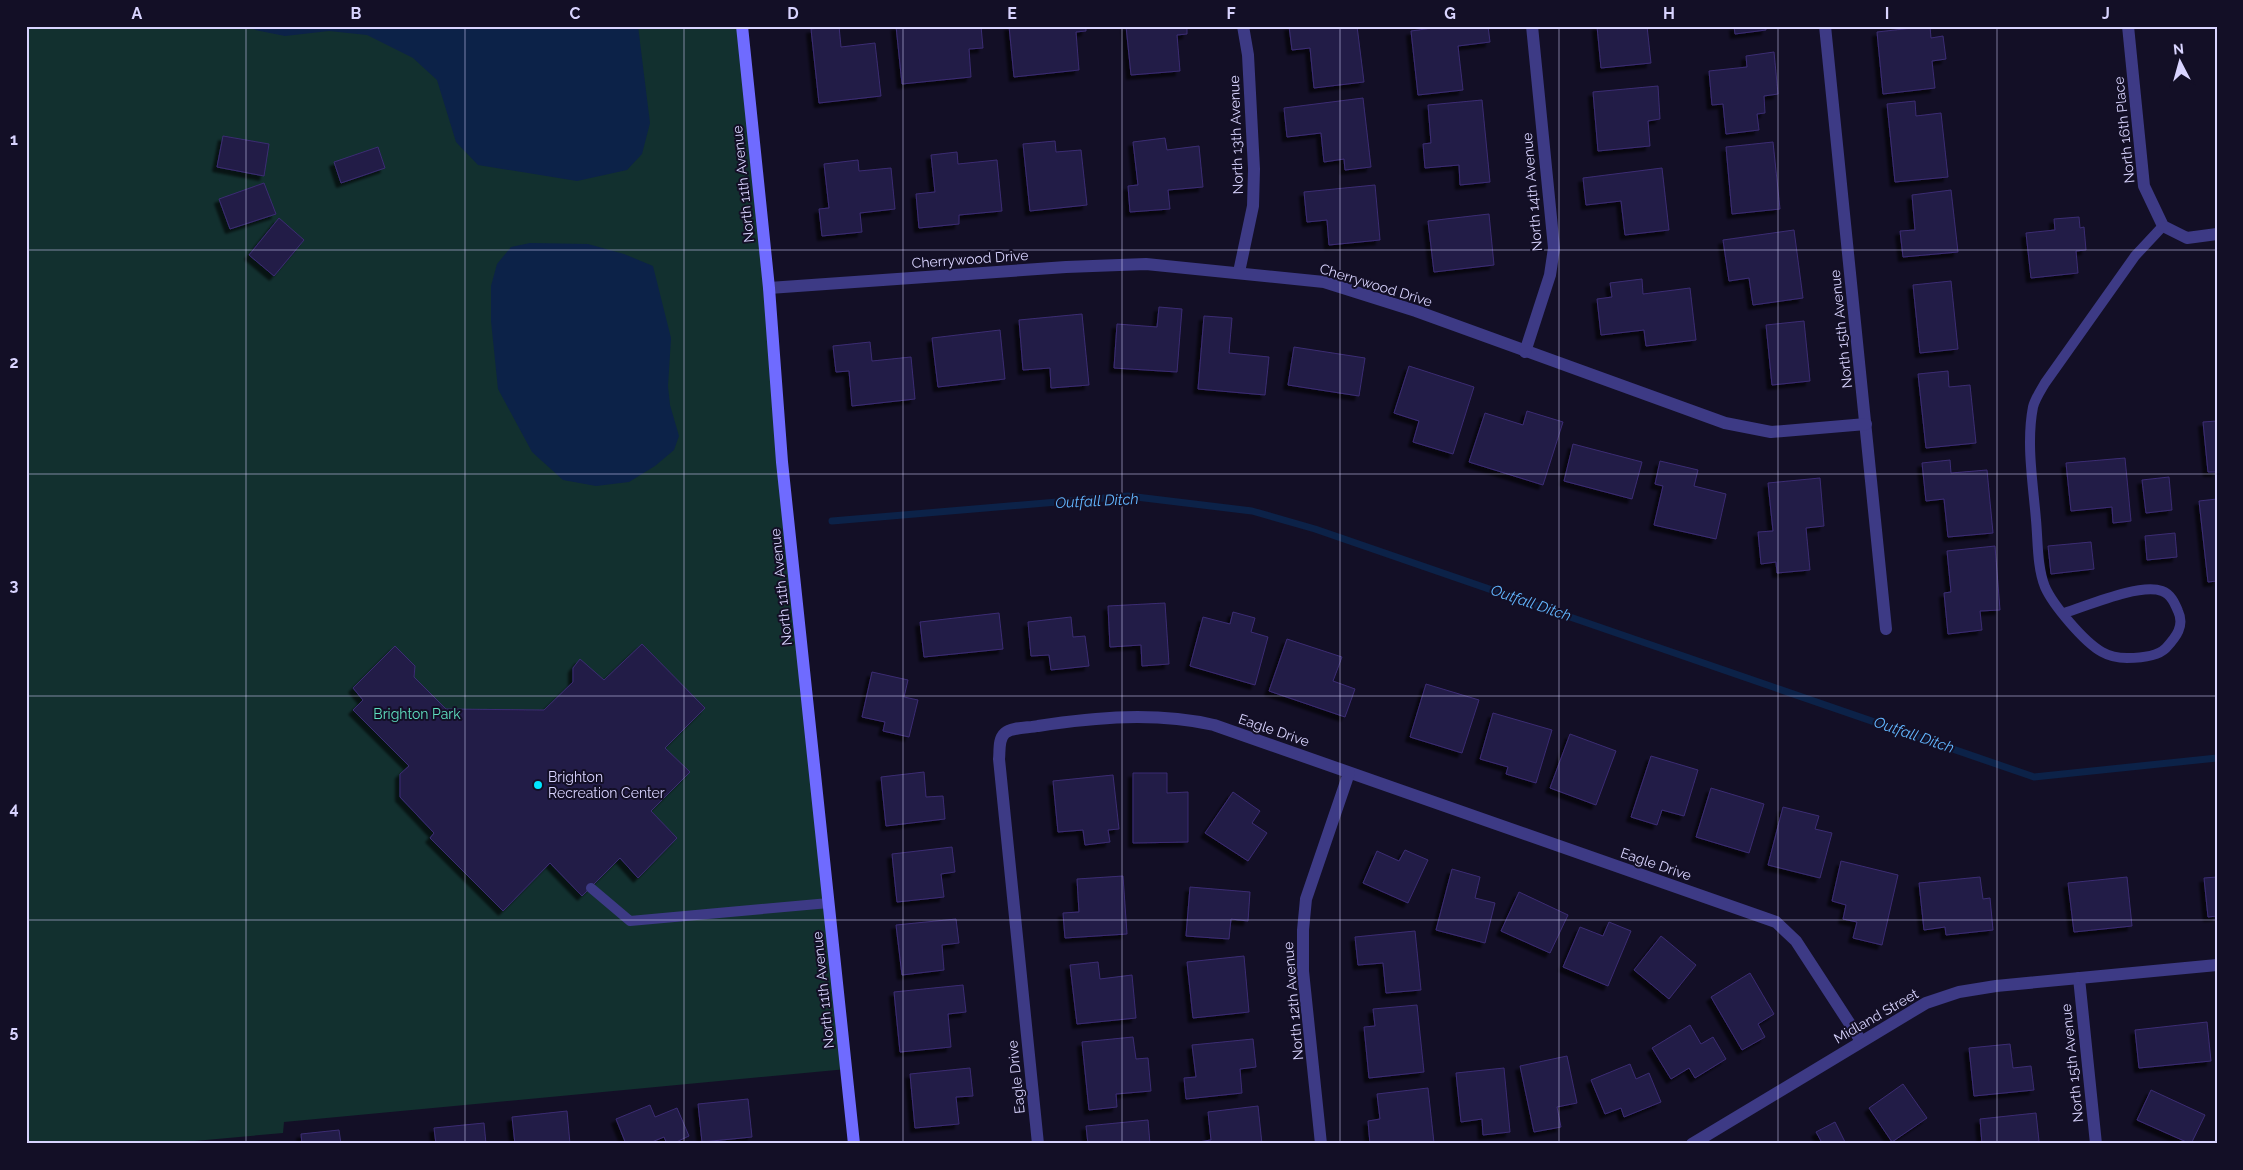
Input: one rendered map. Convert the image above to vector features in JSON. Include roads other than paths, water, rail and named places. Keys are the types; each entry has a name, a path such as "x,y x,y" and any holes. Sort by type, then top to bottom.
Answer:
{"street":[{"name":"North 11th Avenue","path":"742,26 769,288 782,462 854,1144"},
{"name":"North 13th Avenue","path":"1239,272 1253,206 1254,169 1248,55 1243,26"},
{"name":"North 14th Avenue","path":"1525,352 1550,275 1554,248 1532,26"},
{"name":"North 15th Avenue","path":"1825,26 1886,628"},
{"name":"North 16th Place","path":"2128,26 2144,186 2163,226"},
{"path":"2163,226 2187,238 2217,234"},
{"name":"Cherrywood Drive","path":"769,288 1066,267 1146,264 1324,282 1416,311 1679,408 1752,430 1796,432 1866,424"},
{"name":"Eagle Drive","path":"1038,1144 1000,759 1000,740 1003,734 1010,730 1096,720 1168,717 1214,725 1776,922 1796,942 1861,1041"},
{"name":"North 12th Avenue","path":"1321,1144 1304,971 1303,930 1306,898 1349,773"},
{"name":"Midland Street","path":"1692,1144 1926,1003 1959,992 1996,986 2217,965"},
{"name":"North 15th Avenue","path":"2078,978 2096,1144"}],"lane":[{"path":"2064,613 2125,594 2148,590 2163,592 2173,600 2180,616 2181,628 2176,638 2163,651 2143,658 2121,658 2102,652 2086,639 2054,603 2045,586 2039,562 2030,441 2034,405 2050,376 2135,256 2163,226"},
{"path":"591,888 630,921 829,903"}],"water":[{"path":"252,26 638,26 650,123 642,154 627,170 577,181 478,165 456,142 437,80 413,58 367,35 329,31 285,36 255,30"},
{"path":"530,243 588,244 624,254 653,266 671,338 668,386 670,405 679,436 674,450 655,466 629,482 596,486 563,480 532,452 498,389 491,321 491,286 497,264 511,247"}],"waterway":[{"name":"Outfall Ditch","path":"832,521 1128,496 1252,511 1315,529 2034,777 2217,758"}],"place":[{"name":"Brighton Recreation Center","path":"538,785"}],"park label":[{"name":"Brighton Park","path":"417,714"}]}
